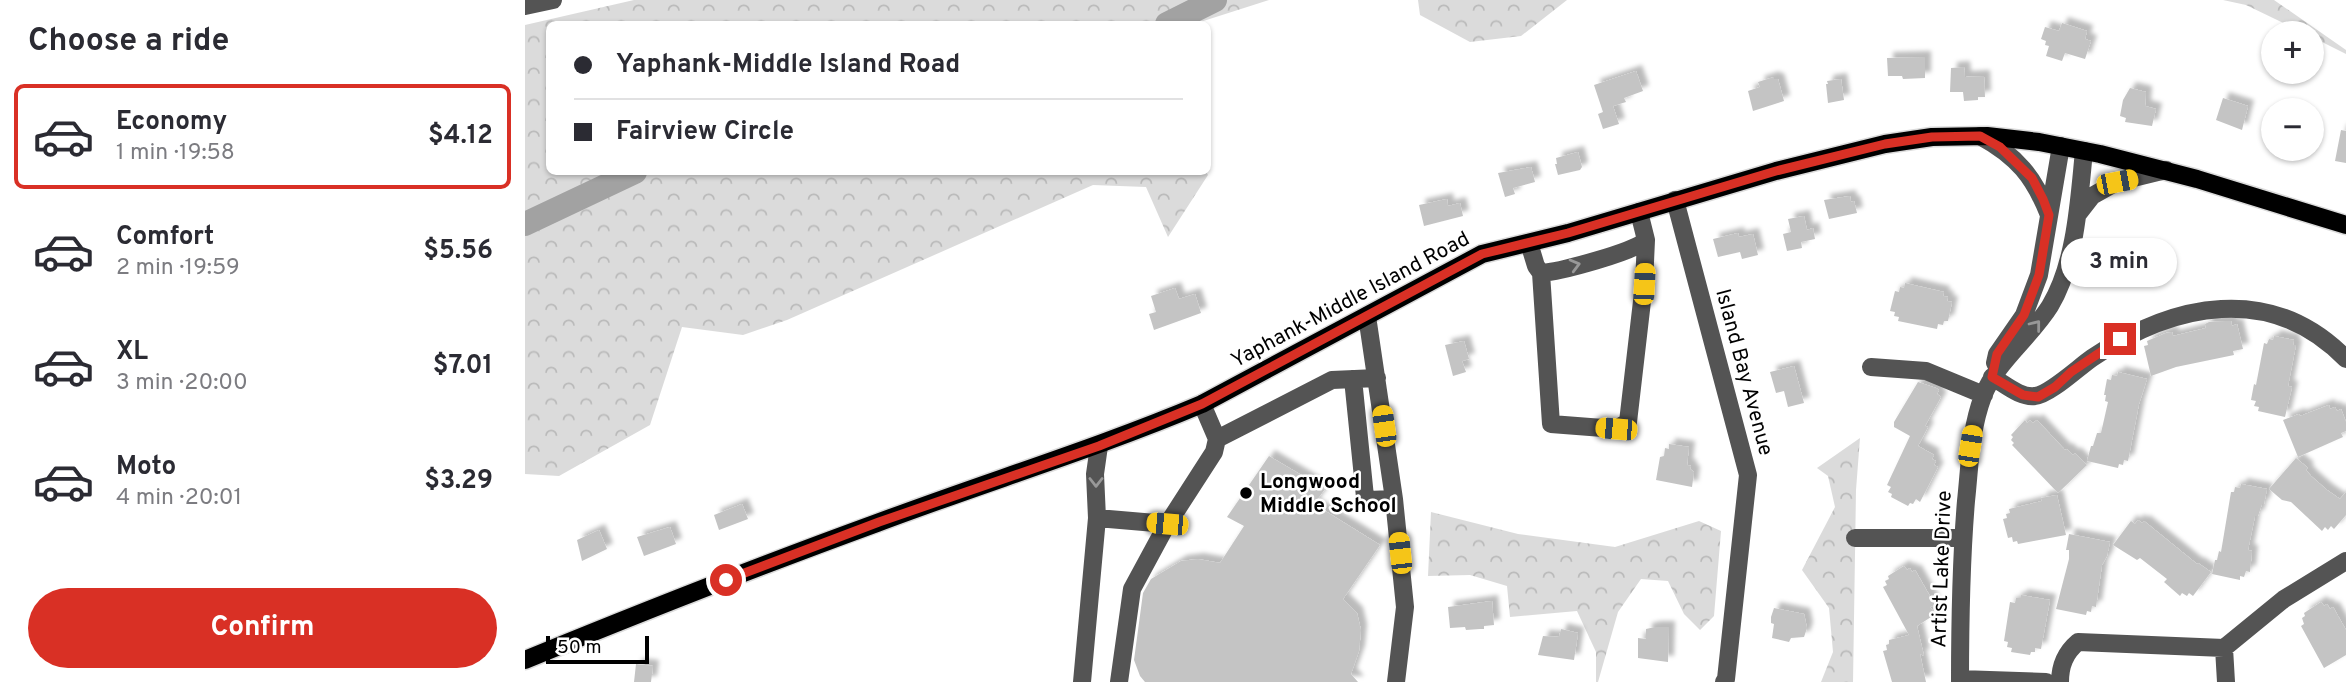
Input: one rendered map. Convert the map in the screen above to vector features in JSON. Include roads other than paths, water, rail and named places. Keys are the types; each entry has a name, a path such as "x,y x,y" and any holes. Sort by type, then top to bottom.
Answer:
{"main road":[{"name":"Yaphank-Middle Island Road","path":"525,660 624,619 879,522 1099,446 1202,404 1482,254 1639,212 1776,171 1885,144 1932,137 1980,136 2061,146 2166,170 2346,225"}],"street":[{"path":"525,6 553,0"},
{"path":"1980,136 2000,147 2032,178 2049,215"},
{"path":"2061,146 2039,275 2024,315 1997,354 1992,377 2023,395 2038,397 2120,339 2150,324 2194,312 2234,307 2291,321 2314,331 2346,359"},
{"name":"Artist Lake Drive","path":"1960,681 1962,538 1973,426 1992,377 2050,305 2065,273 2084,151"},
{"path":"2076,216 2092,196 2117,182 2166,170"},
{"name":"Island Bay Avenue","path":"1675,200 1748,475 1724,682"},
{"path":"1529,243 1541,273 1552,404 1551,424 1616,429 1627,422 1644,284 1646,240 1639,212"},
{"path":"1541,273 1625,252 1646,240"},
{"path":"1367,316 1394,499 1405,607 1396,682"},
{"path":"1871,367 1926,371 1984,395"},
{"path":"1217,439 1332,380 1377,378"},
{"path":"1353,379 1366,497 1368,500 1394,499"},
{"path":"1119,682 1132,589 1167,524 1215,452 1217,439 1202,404"},
{"path":"1082,682 1097,518 1095,474 1099,446"},
{"path":"1097,518 1167,524"},
{"path":"1855,538 1962,538"},
{"path":"2060,682 2060,668 2064,658 2078,642 2224,648 2284,599 2346,561"},
{"path":"2224,648 2226,682"},
{"path":"1960,681 2046,682"}],"waterway":[{"path":"1173,21 1215,0"},
{"path":"525,224 629,175"}],"place":[{"name":"Longwood Middle School","path":"1246,493"}]}
